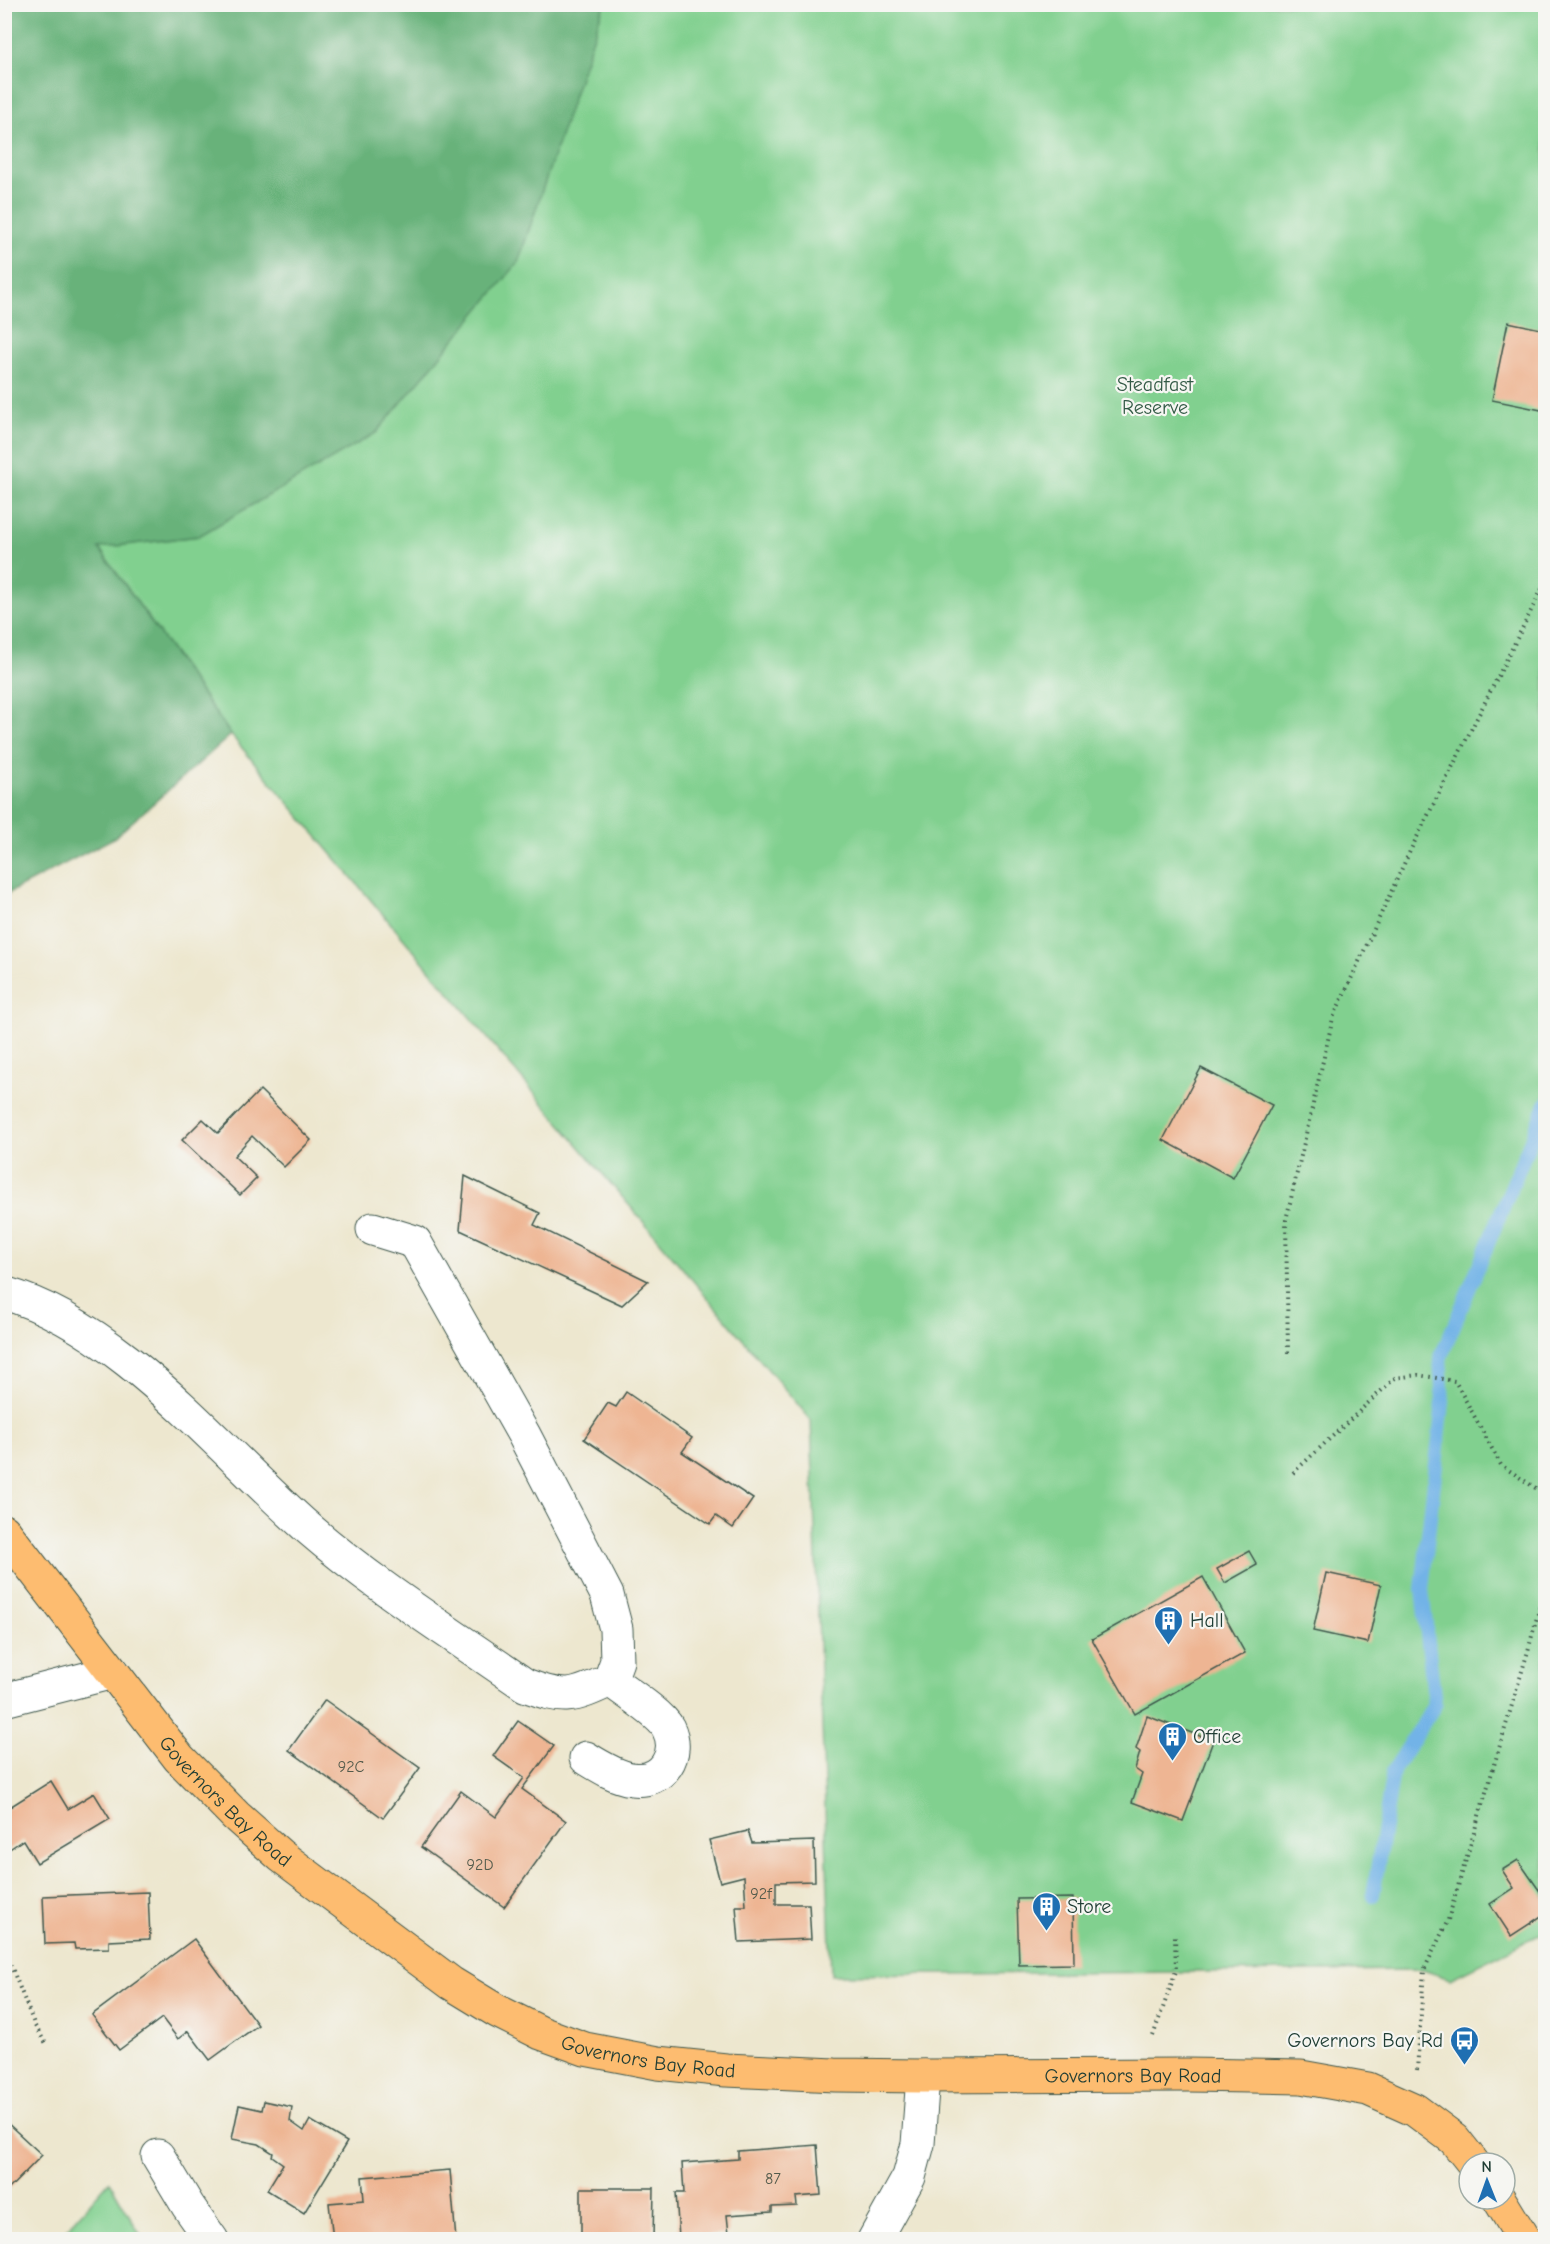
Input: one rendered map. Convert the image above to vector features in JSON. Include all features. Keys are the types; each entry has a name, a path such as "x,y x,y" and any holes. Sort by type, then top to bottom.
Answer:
{"main road":[{"name":"Governors Bay Road","path":"4,1531 178,1758 236,1816 281,1856 451,1983 497,2011 541,2033 585,2049 658,2063 726,2070 835,2075 1301,2077 1368,2089 1415,2110 1454,2139 1464,2151"},
{"path":"1506,2211 1524,2240"}],"street":[{"path":"4,1293 69,1321 101,1342 149,1379 306,1526 348,1561 525,1685 551,1695 578,1695 610,1680 616,1661 616,1629 607,1595 559,1501 415,1242 373,1229"},
{"path":"4,1700 113,1672"},
{"path":"586,1758 603,1769 633,1780 653,1778 669,1762 674,1745 667,1725 610,1680"},
{"path":"874,2240 909,2177 918,2144 923,2076"},
{"path":"159,2156 188,2206 212,2240"}],"path":[{"path":"1288,1353 1286,1220 1333,1017 1410,851 1545,581"},
{"path":"1293,1473 1395,1378 1418,1375 1455,1381 1501,1465 1545,1496"},
{"path":"1415,2110 1424,1970 1448,1920 1528,1651 1545,1583"},
{"path":"1140,2075 1176,1971 1174,1936"},
{"path":"4,1948 35,2026 47,2045"}],"green space":[{"path":"5,4 604,5 518,263 376,433 199,536 99,548 231,735 114,838 5,895"},
{"name":"Steadfast Reserve","path":"604,5 1545,5 1545,1932 1450,1979 1423,1970 831,1975 811,1420 231,735 99,548 199,536"},
{"path":"109,2181 143,2239 58,2239"}],"building":[{"path":"1508,322 1546,330 1546,411 1492,400"},
{"path":"1201,1068 1272,1105 1233,1178 1163,1140"},
{"path":"260,1090 311,1140 284,1167 252,1136 234,1156 257,1178 240,1195 182,1140 203,1119 218,1133"},
{"path":"465,1176 540,1213 534,1225 648,1281 622,1305 460,1230"},
{"path":"626,1392 692,1438 682,1452 753,1499 733,1528 716,1516 710,1524 584,1439 608,1403 616,1407"},
{"path":"1249,1551 1257,1565 1225,1583 1217,1569"},
{"path":"1326,1573 1381,1585 1368,1643 1313,1631"},
{"name":"Hall","path":"1203,1577 1245,1653 1135,1714 1092,1639"},
{"path":"325,1700 420,1768 383,1818 289,1750"},
{"name":"Office","path":"1147,1716 1213,1741 1183,1821 1132,1802 1142,1774 1135,1769 1140,1752 1136,1749"},
{"path":"518,1721 554,1746 522,1789 566,1821 504,1907 421,1847 461,1791 496,1817 524,1778 493,1756"},
{"path":"51,1781 68,1809 94,1793 110,1819 37,1863 23,1840 5,1852 5,1810"},
{"path":"748,1831 752,1843 814,1841 815,1881 776,1882 776,1904 809,1904 811,1939 739,1942 736,1906 746,1906 744,1876 720,1882 709,1840"},
{"path":"1518,1860 1546,1900 1546,1913 1511,1936 1490,1904 1514,1888 1502,1870"},
{"path":"148,1892 150,1939 109,1941 109,1948 75,1949 74,1943 45,1944 43,1896"},
{"name":"Store","path":"1073,1898 1074,1964 1019,1965 1017,1899"},
{"path":"194,1939 258,2025 210,2060 188,2031 178,2039 162,2018 119,2050 92,2015"},
{"path":"264,2101 292,2107 290,2121 304,2131 310,2120 347,2142 304,2213 267,2190 283,2164 272,2156 273,2153 259,2144 232,2139 239,2105 262,2110"},
{"path":"4,2120 42,2155 4,2194"},
{"path":"817,2145 821,2195 796,2197 797,2206 772,2207 772,2212 727,2215 729,2234 679,2238 676,2193 684,2193 682,2163 738,2159 738,2151"},
{"path":"450,2170 456,2240 333,2240 329,2203 364,2200 362,2177"},
{"path":"581,2188 654,2188 653,2240 581,2240"}],"waterway":[{"path":"1373,1895 1393,1771 1435,1705 1422,1589 1443,1402 1440,1359 1546,1104"}],"place":[{"name":"Hall","path":"1169,1646"},
{"name":"Office","path":"1172,1762"},
{"name":"Store","path":"1046,1932"},
{"name":"Governors Bay Rd","path":"1464,2066"}]}
